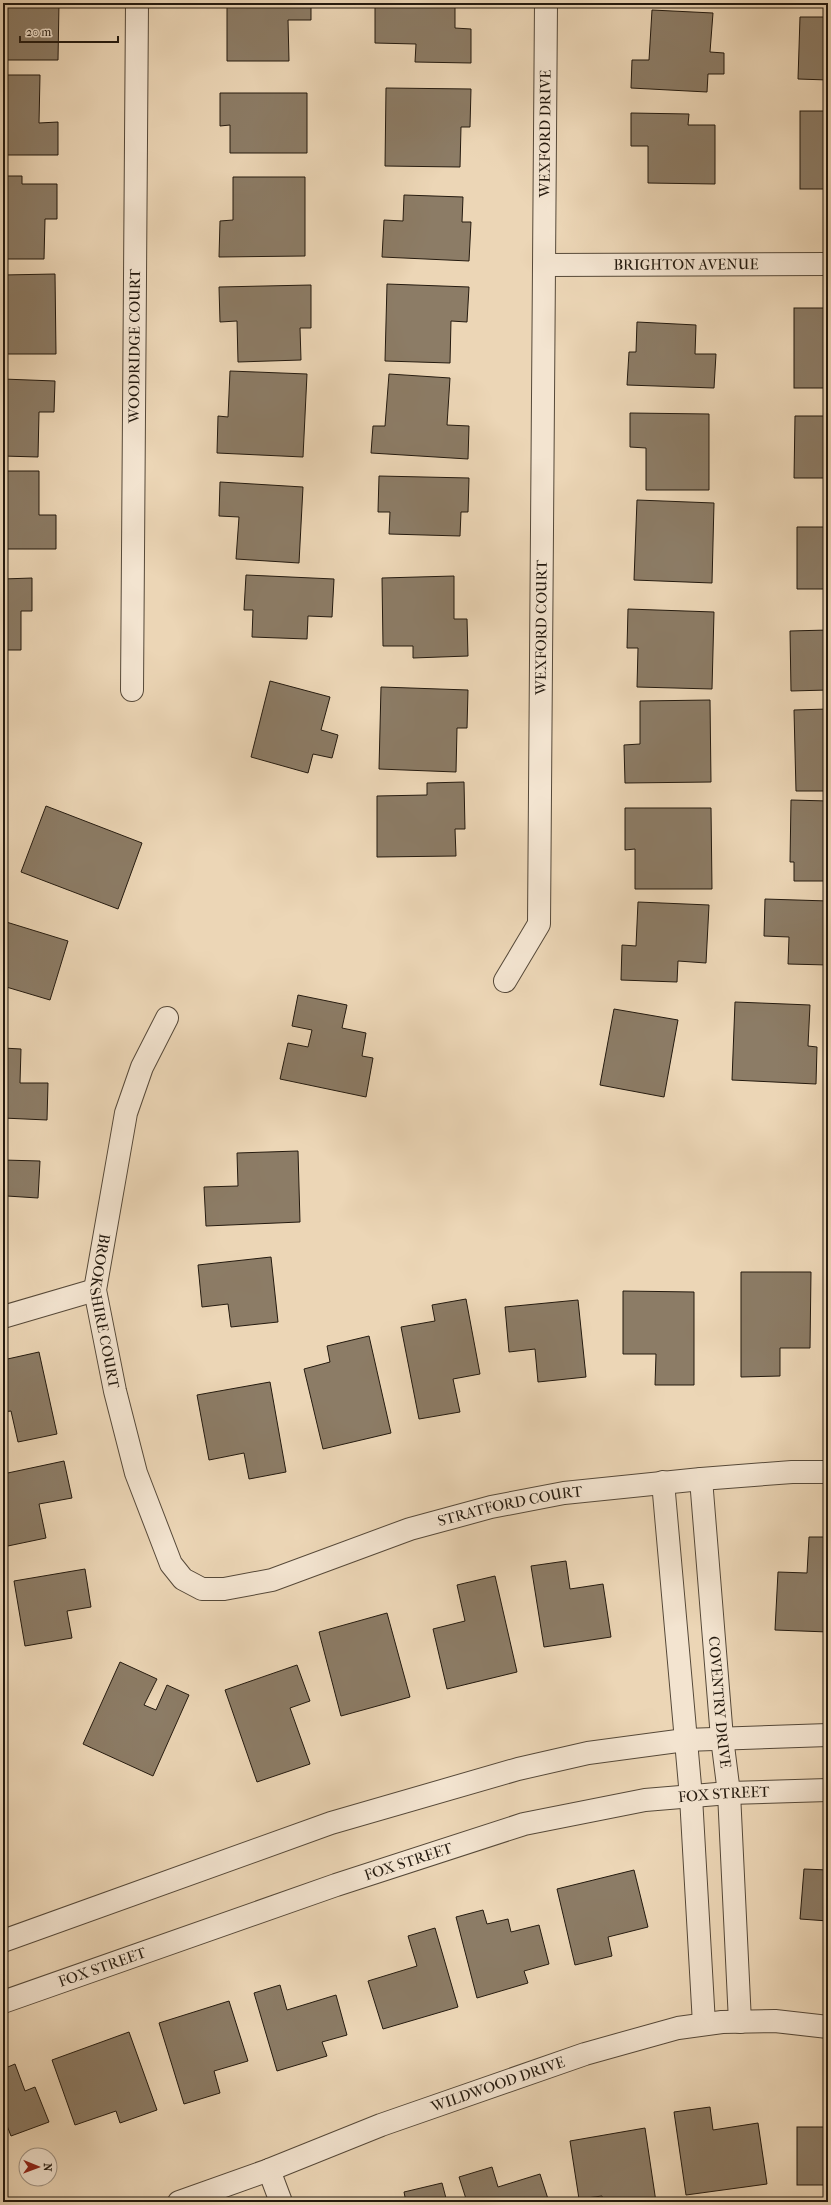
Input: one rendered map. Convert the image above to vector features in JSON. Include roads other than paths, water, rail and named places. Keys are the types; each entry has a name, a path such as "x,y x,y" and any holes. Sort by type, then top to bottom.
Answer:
{"street":[{"name":"WOODRIDGE COURT","path":"132,690 138,3"},
{"name":"WEXFORD DRIVE","path":"545,265 546,3"},
{"name":"BRIGHTON AVENUE","path":"545,265 828,264"},
{"name":"WEXFORD COURT","path":"505,981 539,924 545,265"},
{"name":"BROOKSHIRE COURT","path":"167,1018 142,1067 126,1113 95,1290 115,1391 136,1473 171,1564 183,1579 202,1589"},
{"path":"3,1317 95,1290"},
{"name":"STRATFORD COURT","path":"202,1589 224,1589 272,1580 410,1529 491,1507 564,1493 663,1482 792,1472 828,1472"},
{"name":"COVENTRY DRIVE","path":"701,1479 722,1738 729,1793 740,2022"},
{"path":"663,1482 691,1797 704,2024"},
{"path":"3,1941 331,1823 518,1769 588,1753 685,1740 828,1735"},
{"name":"FOX STREET","path":"3,2002 336,1885 524,1824 646,1800 729,1793 828,1790"},
{"name":"WILDWOOD DRIVE","path":"179,2202 270,2170 382,2125 586,2054 678,2028 704,2024 775,2021 828,2027"},
{"path":"270,2170 280,2202"}]}
